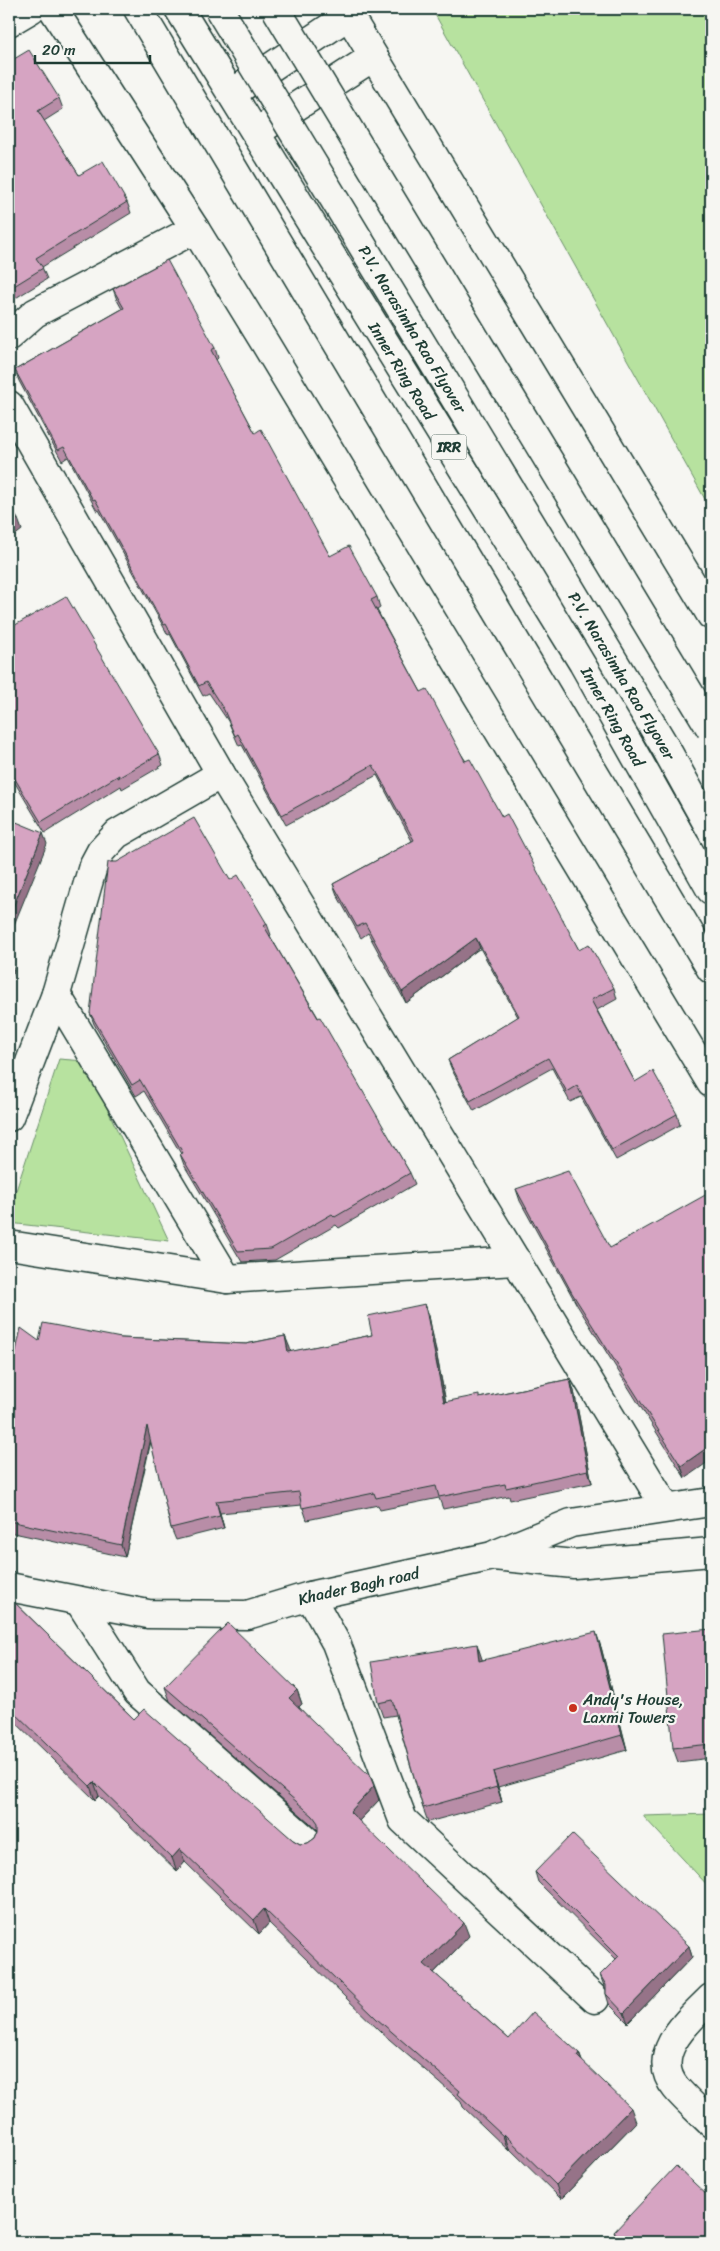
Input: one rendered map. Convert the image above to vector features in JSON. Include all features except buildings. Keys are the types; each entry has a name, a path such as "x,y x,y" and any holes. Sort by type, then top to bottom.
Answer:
{"main road":[{"path":"9,22 31,9"},
{"path":"52,9 194,229 711,1082"},
{"path":"138,9 711,969"},
{"name":"Inner Ring Road","path":"179,9 583,663 711,890"},
{"name":"P.V. Narasimha Rao Flyover","path":"219,9 664,745 711,830"},
{"path":"276,9 711,729"},
{"path":"231,94 347,12 711,615"},
{"path":"255,133 373,57"},
{"path":"9,336 35,313 194,229"},
{"path":"9,405 221,774 666,1508"},
{"path":"9,1117 56,994 93,866 101,851 117,834 221,774"},
{"path":"56,994 228,1280"},
{"path":"9,1244 228,1280 517,1261"},
{"path":"492,1556 571,1523 711,1502"},
{"name":"Khader Bagh road","path":"9,1587 148,1614 247,1615 310,1596 492,1556 574,1564 711,1552"},
{"path":"310,1596 336,1643 403,1820 595,1999"},
{"path":"79,1601 137,1692 308,1842"},
{"path":"711,1998 680,2028 670,2045 667,2062 669,2075 675,2087 711,2123"}],"green space":[{"path":"432,9 711,9 711,510"},
{"path":"59,1059 85,1061 169,1241 9,1223 9,1212"},
{"path":"711,1814 711,1889 643,1816"}],"place":[{"name":"Andy's House, Laxmi Towers","path":"573,1708"}]}
